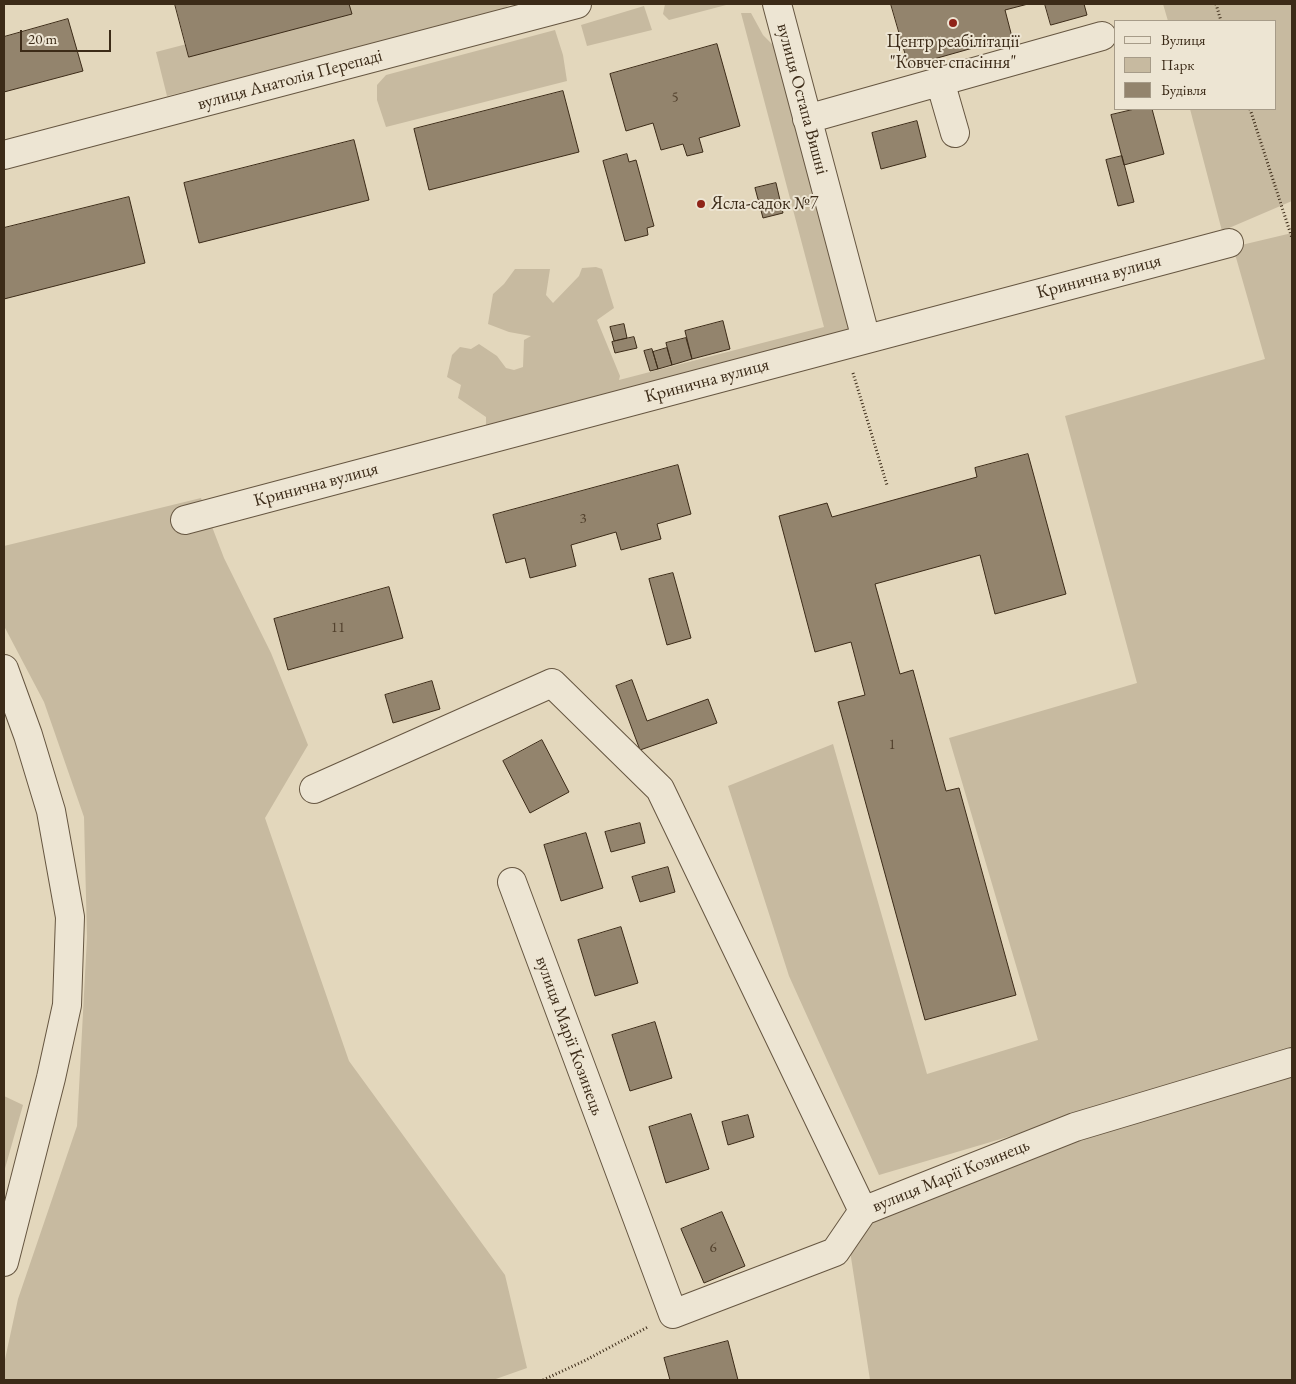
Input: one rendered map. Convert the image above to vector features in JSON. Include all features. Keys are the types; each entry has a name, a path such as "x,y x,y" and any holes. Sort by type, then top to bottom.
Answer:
{"street":[{"name":"вулиця Остапа Вишні","path":"777,4 807,119 856,342"},
{"name":"вулиця Анатолія Перепаді","path":"4,155 563,6"},
{"path":"807,119 1102,36"},
{"path":"940,81 955,133"},
{"name":"Кринична вулиця","path":"185,520 1230,243"},
{"path":"4,669 28,735 51,811 70,917 67,1004 51,1078 4,1262"},
{"path":"314,789 552,683 660,789 863,1211"},
{"name":"вулиця Марії Козинець","path":"512,882 673,1314 835,1252 863,1211 1075,1127 1292,1062"}],"path":[{"path":"1216,4 1222,20"},
{"path":"1250,110 1292,238"},
{"path":"856,342 887,485"},
{"path":"543,1380 584,1361 673,1314"}],"green space":[{"path":"341,4 511,4 500,11 167,96 156,52"},
{"path":"665,4 730,4 669,20 663,14"},
{"path":"1163,4 1292,4 1292,201 1222,231 1190,110 1276,110 1276,20 1168,20"},
{"path":"644,6 652,30 587,46 581,25"},
{"path":"741,13 751,13 763,35 773,45 853,335 601,398 575,401 536,415 486,428 486,417 458,398 461,385 447,377 452,355 460,347 471,349 479,344 497,356 506,368 514,370 523,367 524,340 531,336 509,332 488,324 493,294 504,284 515,269 550,269 546,295 553,303 579,276 582,268 596,267 602,269 614,308 597,320 620,376 619,380 824,327"},
{"path":"555,30 563,55 567,81 386,127 377,100 377,85 386,75"},
{"path":"1292,233 1292,1053 879,1175 789,976 728,786 833,744 927,1074 1038,1040 949,738 1137,683 1065,416 1265,359 1233,247"},
{"path":"201,498 224,558 271,653 308,745 265,818 349,1061 505,1275 527,1368 493,1380 4,1380 4,1364 18,1299 77,1126 87,937 84,817 44,702 4,626 4,546"},
{"path":"1292,1077 1292,1380 870,1380 850,1251 867,1221 1085,1130 1181,1102"},
{"path":"4,1096 23,1105 4,1172"}],"building":[{"path":"175,4 349,4 352,14 189,57"},
{"name":"Центр реабілітації \"Ковчег спасіння\"","path":"891,4 1028,4 1005,10 1012,37 909,66"},
{"name":"Центр реабілітації \"Ковчег спасіння\"","path":"1045,4 1084,4 1087,15 1051,25"},
{"path":"68,19 83,71 4,92 4,37"},
{"path":"717,44 740,126 699,138 703,152 687,156 683,144 661,150 653,123 626,131 610,74"},
{"path":"563,91 579,152 429,190 414,129"},
{"path":"1131,110 1152,110 1164,154 1124,165 1111,115"},
{"path":"917,121 926,157 881,169 872,133"},
{"path":"354,140 369,200 199,243 184,183"},
{"path":"627,154 629,162 636,160 654,226 647,228 648,235 625,241 603,161"},
{"path":"1122,156 1134,202 1118,206 1106,160"},
{"path":"776,183 783,213 763,218 755,188"},
{"path":"129,197 145,263 4,299 4,228"},
{"path":"723,321 730,349 692,359 685,331"},
{"path":"624,324 627,338 614,341 610,327"},
{"path":"634,337 637,348 615,353 612,342"},
{"path":"686,338 692,359 672,365 666,343"},
{"path":"667,348 672,365 658,369 653,352"},
{"path":"652,349 658,369 650,371 644,351"},
{"path":"1028,454 1066,594 995,614 980,555 875,584 900,674 913,670 946,791 959,788 1016,995 925,1020 838,702 865,695 851,642 815,652 779,516 827,503 832,517 977,477 975,468"},
{"path":"678,465 691,514 657,524 661,539 621,550 616,532 571,545 576,566 530,578 525,558 506,563 493,515"},
{"path":"673,573 691,638 667,645 649,579"},
{"path":"389,587 403,638 288,670 274,619"},
{"path":"632,680 647,721 708,699 717,723 640,750 616,686"},
{"path":"432,681 440,709 393,723 385,695"},
{"path":"542,740 569,792 530,813 503,761"},
{"path":"640,823 645,843 611,852 605,832"},
{"path":"586,833 603,888 561,901 544,845"},
{"path":"668,867 675,892 640,902 632,877"},
{"path":"621,927 638,983 595,996 578,940"},
{"path":"655,1022 672,1078 630,1091 612,1035"},
{"path":"691,1114 709,1169 666,1183 649,1127"},
{"path":"748,1115 754,1137 728,1145 722,1122"},
{"path":"722,1212 745,1266 704,1283 681,1229"},
{"path":"728,1341 738,1380 670,1380 664,1358"}],"place":[{"name":"Центр реабілітації \"Ковчег спасіння\"","path":"953,23"},
{"name":"Ясла-садок №7","path":"701,204"}]}
